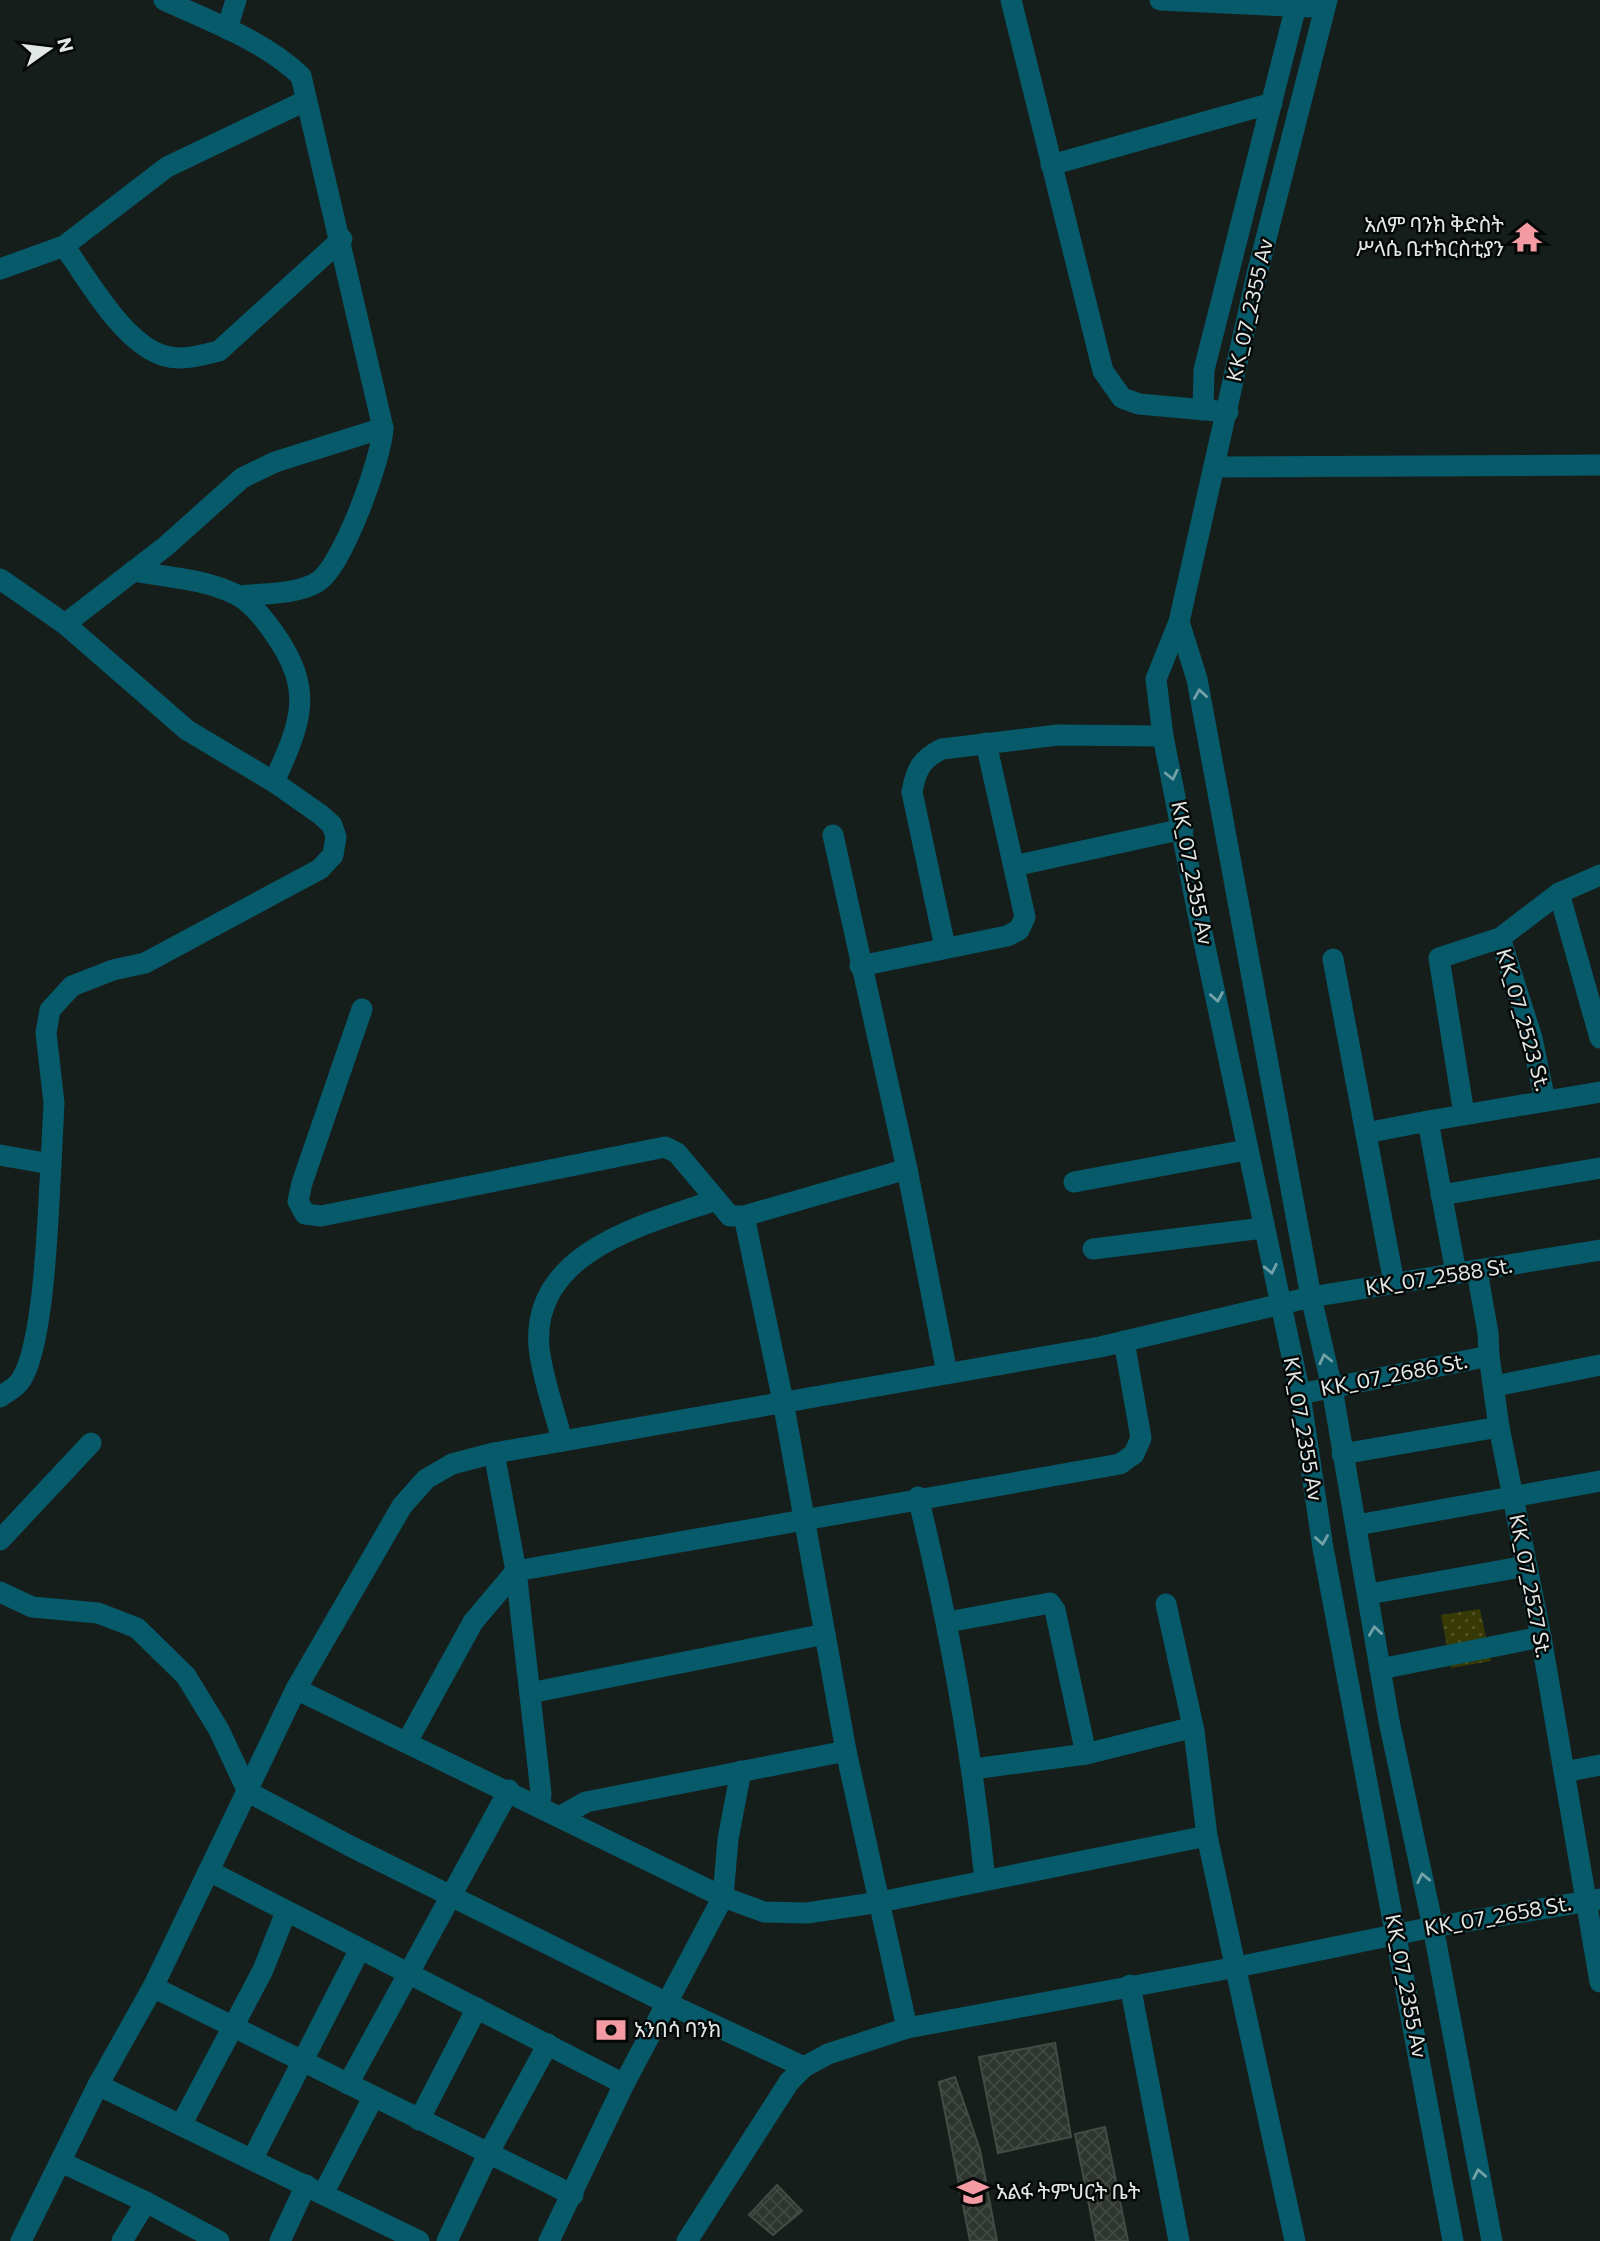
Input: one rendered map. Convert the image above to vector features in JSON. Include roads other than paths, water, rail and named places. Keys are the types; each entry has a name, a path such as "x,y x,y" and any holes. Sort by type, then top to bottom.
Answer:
{"street":[{"path":"164,0 227,29 286,62 301,76 305,101 342,239 383,428 383,440 368,483 348,537 331,570 306,587 240,596"},
{"path":"227,29 236,0"},
{"path":"1011,0 1103,371 1122,398 1139,404 1228,412"},
{"path":"1160,0 1296,6 1326,4"},
{"name":"KK_07_2355 Av","path":"1326,4 1257,274 1180,622 1156,679 1163,736 1246,1150 1300,1394 1323,1548 1453,2241"},
{"path":"1203,410 1204,370 1296,6"},
{"path":"0,269 64,246 167,167 305,101"},
{"path":"1051,165 1272,103"},
{"path":"64,246 118,321 149,349 166,356 194,357 219,351 342,239"},
{"path":"65,624 133,571 242,478 275,462 383,428"},
{"path":"1216,467 1600,465"},
{"path":"133,571 207,583 240,596 266,621 292,658 302,693 295,735 274,782"},
{"path":"0,579 65,624 187,730 274,782 332,825 336,837 333,856 320,869 145,963 113,970 72,986 50,1010 46,1033 54,1103 46,1244 34,1335 23,1377 16,1387 0,1396"},
{"name":"KK_07_2355 Av","path":"1180,622 1197,679 1311,1297 1332,1388 1380,1669 1433,1927 1492,2241"},
{"path":"945,947 912,792 915,770 928,756 942,749 1058,735 1163,736"},
{"path":"860,966 1007,936 1019,930 1025,917 986,743"},
{"path":"1014,866 1183,829"},
{"path":"834,835 860,966 907,1169 947,1373"},
{"path":"1464,1114 1438,964 1444,955 1500,938 1559,893 1600,875"},
{"path":"1559,893 1600,1038"},
{"name":"KK_07_2523 St.","path":"1500,938 1532,1038 1545,1101"},
{"path":"1333,959 1394,1283"},
{"path":"362,1009 302,1183 298,1201 305,1213 321,1216 665,1147 677,1153 730,1216 744,1216 907,1169"},
{"path":"1366,1133 1600,1092"},
{"name":"KK_07_2527 St.","path":"1428,1121 1441,1195 1489,1333 1489,1356 1499,1427 1541,1637 1564,1772 1593,1900 1600,1982"},
{"path":"1074,1182 1246,1150"},
{"path":"1,1156 51,1164"},
{"path":"1441,1195 1600,1168"},
{"path":"562,1441 539,1349 539,1325 545,1301 576,1260 621,1233 716,1200"},
{"path":"744,1216 782,1401 846,1751 907,2028"},
{"path":"1093,1249 1263,1228"},
{"name":"KK_07_2588 St.","path":"21,2241 98,2085 153,1987 296,1689 402,1506 426,1479 452,1464 494,1453 1124,1341 1311,1297 1600,1250"},
{"path":"407,1742 473,1622 494,1593 516,1571 918,1497 1121,1464 1134,1454 1141,1438 1124,1341"},
{"name":"KK_07_2686 St.","path":"1300,1394 1489,1356"},
{"path":"1495,1386 1600,1366"},
{"path":"1342,1454 1499,1427"},
{"path":"0,1540 91,1443"},
{"path":"494,1453 516,1571 540,1805"},
{"path":"1356,1525 1513,1499 1600,1481"},
{"path":"918,1497 948,1622 974,1769 985,1880"},
{"path":"1369,1594 1526,1566"},
{"path":"0,1592 32,1607 98,1613 137,1628 186,1676 219,1730 248,1792 349,1846 669,2004 804,2067 776,2102 687,2241"},
{"path":"948,1622 1051,1603 1055,1610 1086,1754"},
{"path":"1166,1604 1194,1731 1207,1836 1295,2241"},
{"path":"530,1693 825,1634"},
{"path":"1380,1669 1541,1637"},
{"path":"296,1689 540,1805 723,1897 764,1912 807,1913 880,1902 1207,1836"},
{"path":"974,1769 1086,1754 1186,1729 1194,1731"},
{"path":"561,1816 586,1802 846,1751"},
{"path":"1564,1772 1600,1765"},
{"path":"552,2240 624,2084 669,2004 723,1897 728,1839 741,1771"},
{"path":"348,2084 509,1790"},
{"path":"209,1871 624,2084"},
{"name":"KK_07_2658 St.","path":"804,2067 853,2043 907,2028 1130,1985 1237,1968 1433,1927 1593,1900"},
{"path":"181,2125 263,1970 286,1912"},
{"path":"253,2158 360,1949"},
{"path":"1130,1985 1179,2241"},
{"path":"153,1987 230,2028 573,2195"},
{"path":"419,2120 477,2008"},
{"path":"447,2241 488,2154 548,2044"},
{"path":"98,2085 419,2241"},
{"path":"280,2241 373,2098"},
{"path":"61,2162 146,2202 219,2241"},
{"path":"122,2241 146,2202"}],"place":[{"name":"አለም ባንክ ቅድስት ሥላሴ ቤተክርስቲያን","path":"1527,237"},
{"name":"አንበሳ ባንክ","path":"611,2030"},
{"name":"አልፋ ትምህርት ቤት","path":"973,2192"}]}
